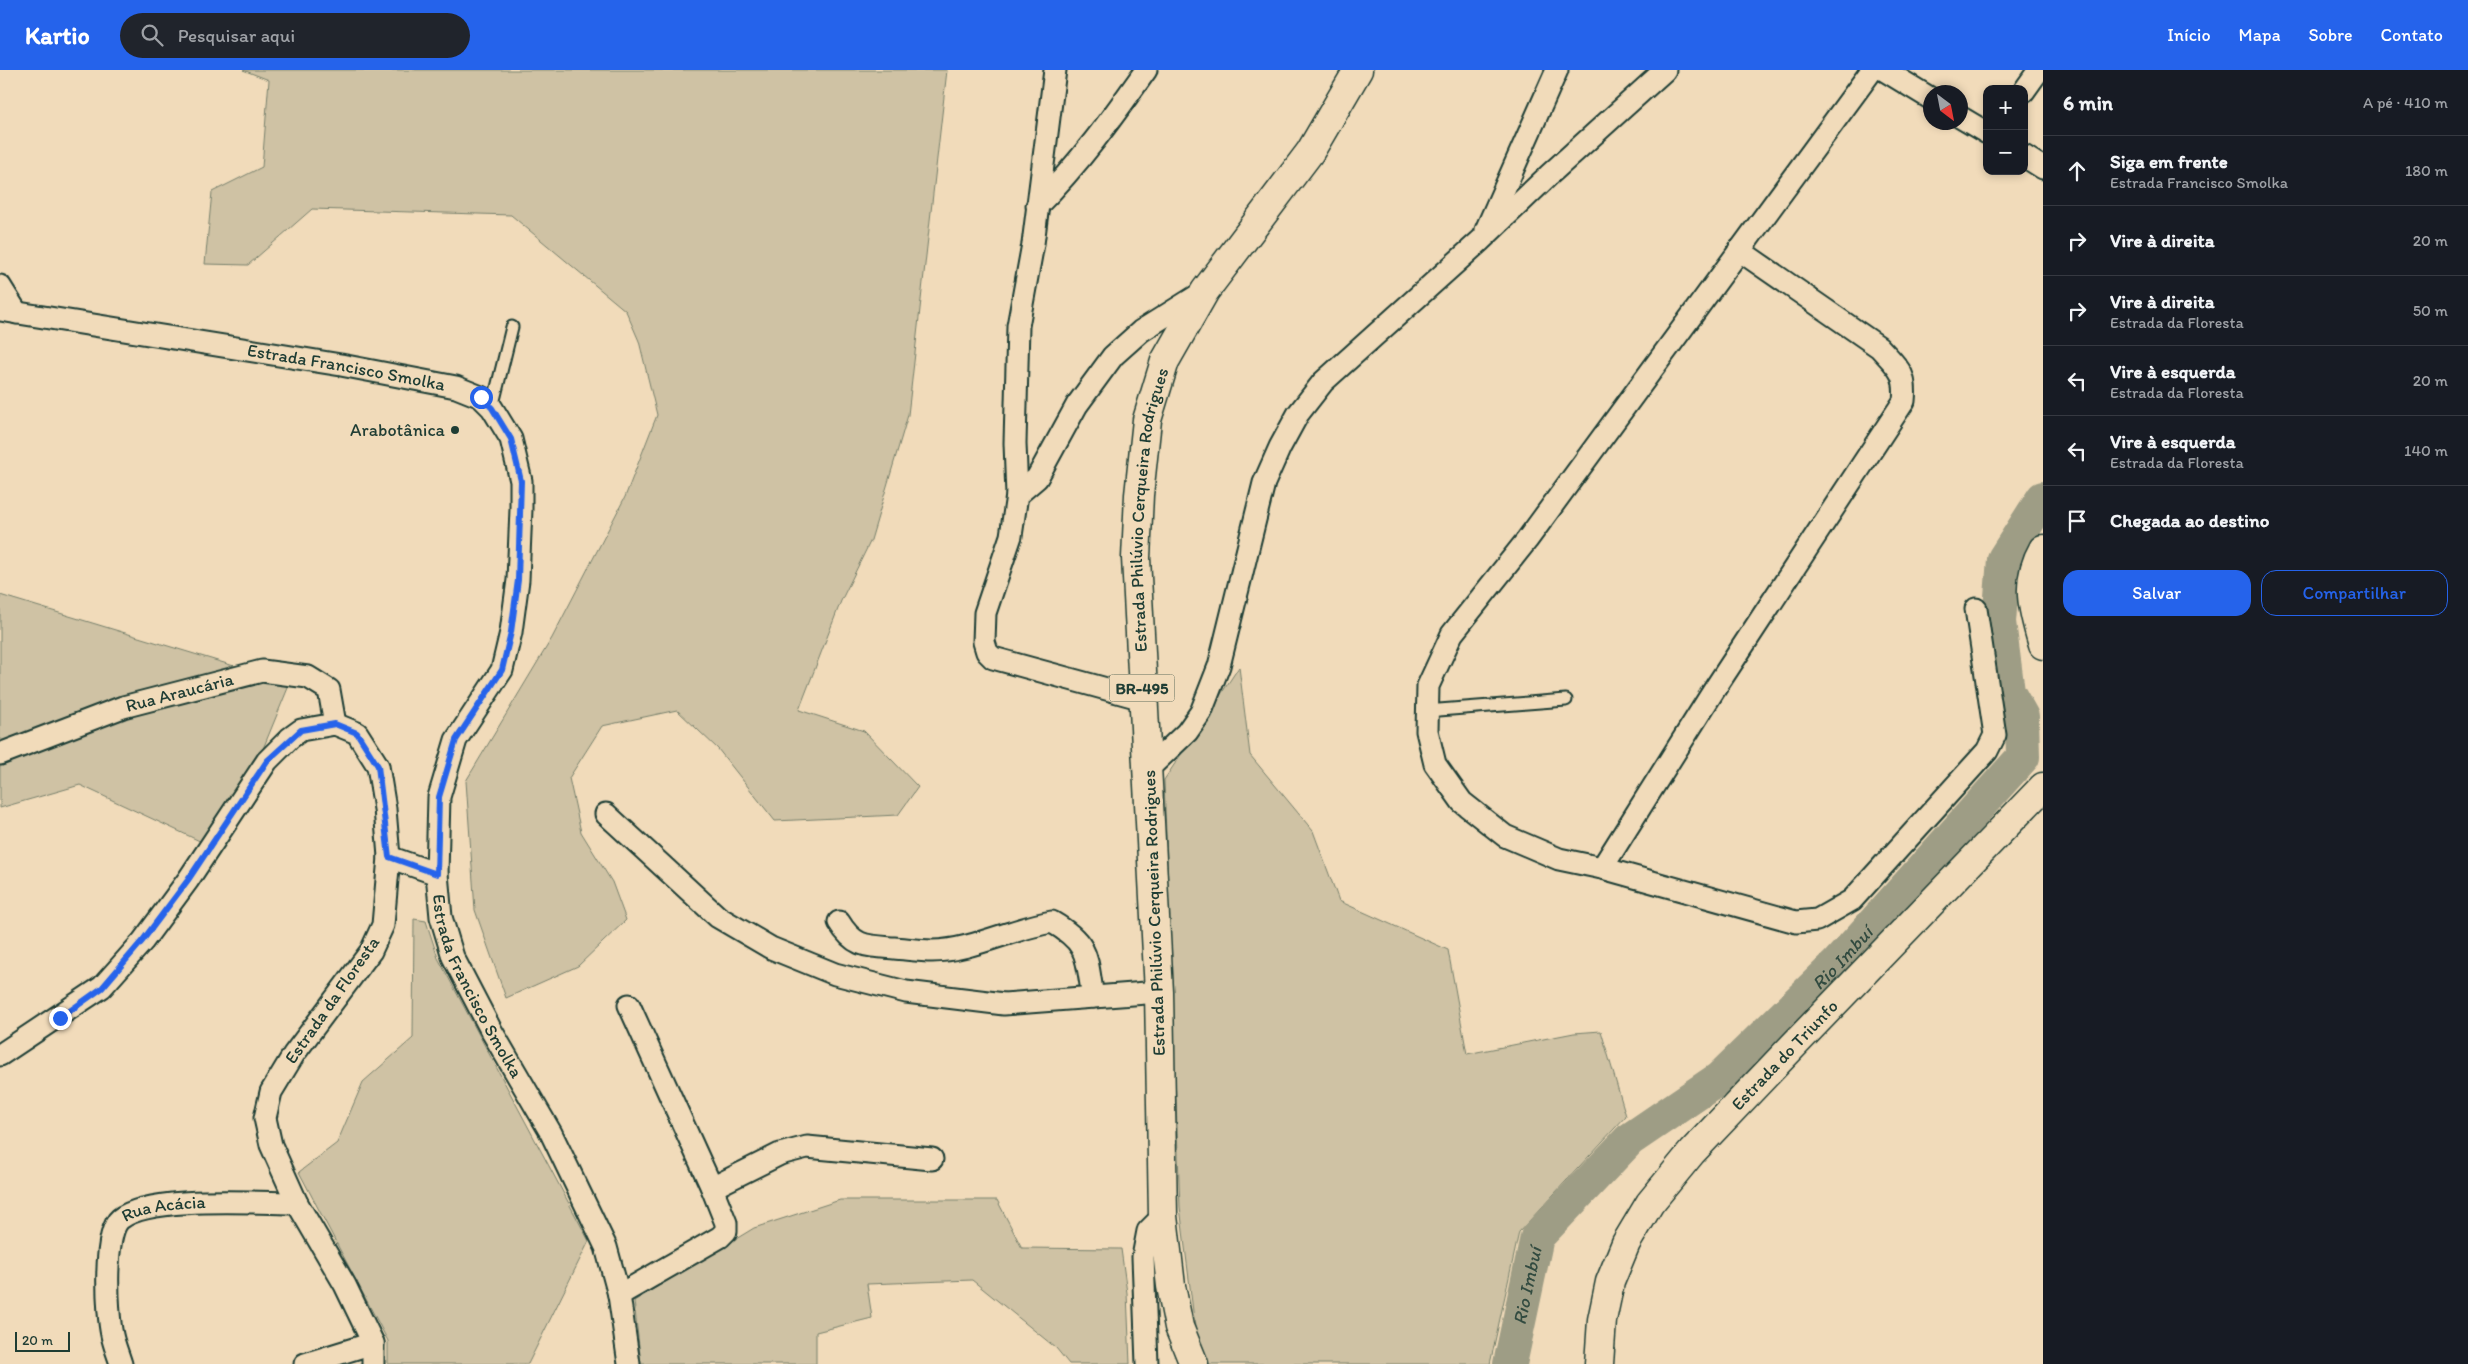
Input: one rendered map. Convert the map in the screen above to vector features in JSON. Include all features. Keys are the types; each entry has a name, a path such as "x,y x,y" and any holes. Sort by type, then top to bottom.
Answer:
{"main road":[{"name":"Estrada Philúvio Cerqueira Rodrigues","path":"1194,1364 1178,1318 1171,1286 1163,1216 1158,992 1136,558 1139,495 1147,420 1165,361 1205,290 1310,152 1358,70"},
{"path":"2043,549 2036,561 2033,575 2032,608 2043,645"},
{"name":"Estrada do Triunfo","path":"1599,1364 1602,1320 1610,1282 1626,1243 1650,1203 1692,1152 2043,787"}],"street":[{"path":"1055,70 1033,244 1018,326 1015,443 1017,495 1011,536 985,613 984,642 987,652 994,658 1143,699"},
{"path":"1037,206 1066,177 1103,131 1146,70"},
{"path":"1480,241 1530,134 1557,70"},
{"path":"1148,770 1187,732 1201,712 1219,666 1264,483 1280,446 1298,414 1323,382 1480,241 1548,175 1665,70"},
{"path":"1872,70 1527,540 1452,634 1428,686 1427,731 1435,764 1462,802 1505,836 1559,859 1602,868 1796,922 1817,920 1852,900 1987,751 1995,735 1976,609"},
{"path":"1884,70 1923,94"},
{"path":"2028,85 2039,70"},
{"path":"1968,121 1983,130"},
{"path":"2028,159 2043,168"},
{"path":"1602,868 1716,687 1904,401 1906,381 1898,368 1879,347 1739,250"},
{"name":"Estrada Francisco Smolka","path":"0,286 8,311 342,365 456,387 481,397 492,408 511,439 521,481 518,580 511,632 502,670 456,740 439,797 437,874 442,917 453,957 491,1030 551,1133 606,1247 619,1295 629,1364"},
{"path":"1017,495 1037,478 1077,405 1113,356 1142,331 1205,290"},
{"name":"Rua Araucária","path":"0,754 122,707 262,671 308,677 329,690 335,724"},
{"path":"0,1055 102,988 143,940 188,880 267,761 301,730 335,724"},
{"name":"Estrada da Floresta","path":"335,724 357,733 378,766 389,857 383,925 371,950 320,1016 294,1054 271,1092 265,1118 269,1136 297,1203 345,1285 373,1354"},
{"path":"606,814 718,917 771,948 835,974 906,992 1004,1004 1158,992"},
{"path":"389,857 437,874"},
{"path":"838,922 847,936 862,945 934,952 964,946 1031,925 1052,922 1072,933 1085,952 1093,997"},
{"path":"619,1295 720,1237 726,1231 726,1223 712,1188 629,1005"},
{"path":"712,1188 780,1154 807,1147 932,1159"},
{"name":"Rua Acácia","path":"120,1364 112,1333 107,1287 112,1232 120,1220 133,1213 177,1202 297,1203"},
{"path":"1147,1364 1143,1257 1148,1231 1163,1216"},
{"path":"305,1364 373,1354"}],"lane":[{"path":"492,408 512,327"},
{"path":"1426,712 1566,700"}],"shaded area":[{"path":"243,70 947,70 908,415 871,540 841,601 799,710 864,731 918,787 898,815 775,821 718,749 677,710 602,726 569,778 581,832 612,882 626,920 578,966 506,998 475,910 466,781 552,638 625,497 657,415 639,341 626,311 511,215 312,209 248,265 205,264 212,192 262,167 269,80"},
{"path":"0,595 290,683 221,851 80,785 0,808"},
{"path":"1239,667 1250,755 1313,831 1339,901 1448,950 1467,1054 1574,1033 1601,1031 1626,1116 1519,1232 1490,1364 1208,1364 1196,1335 1180,1207 1164,780"},
{"path":"414,919 426,921 438,958 589,1241 528,1364 388,1364 388,1341 299,1172 337,1143 363,1082 413,1038"},
{"path":"840,1200 997,1200 1022,1248 1121,1249 1127,1293 1130,1364 1069,1364 1056,1348 972,1280 867,1284 872,1318 816,1332 816,1364 641,1364 634,1301 754,1228"}],"waterway":[{"name":"Rio Imbuí","path":"1510,1364 1537,1237 1629,1140 1720,1078 1836,965 2023,757 2022,717 2008,692 1999,622 2004,559 2043,498"}],"place":[{"name":"Arabotânica","path":"455,430"}],"route":[{"path":"60,1018 102,988 143,940 188,880 267,761 301,730 335,724 357,733 378,766 385,809 389,857 437,874 439,797 456,740 502,670 511,632 518,580 522,509 521,481 511,439 492,408 481,397"}]}
